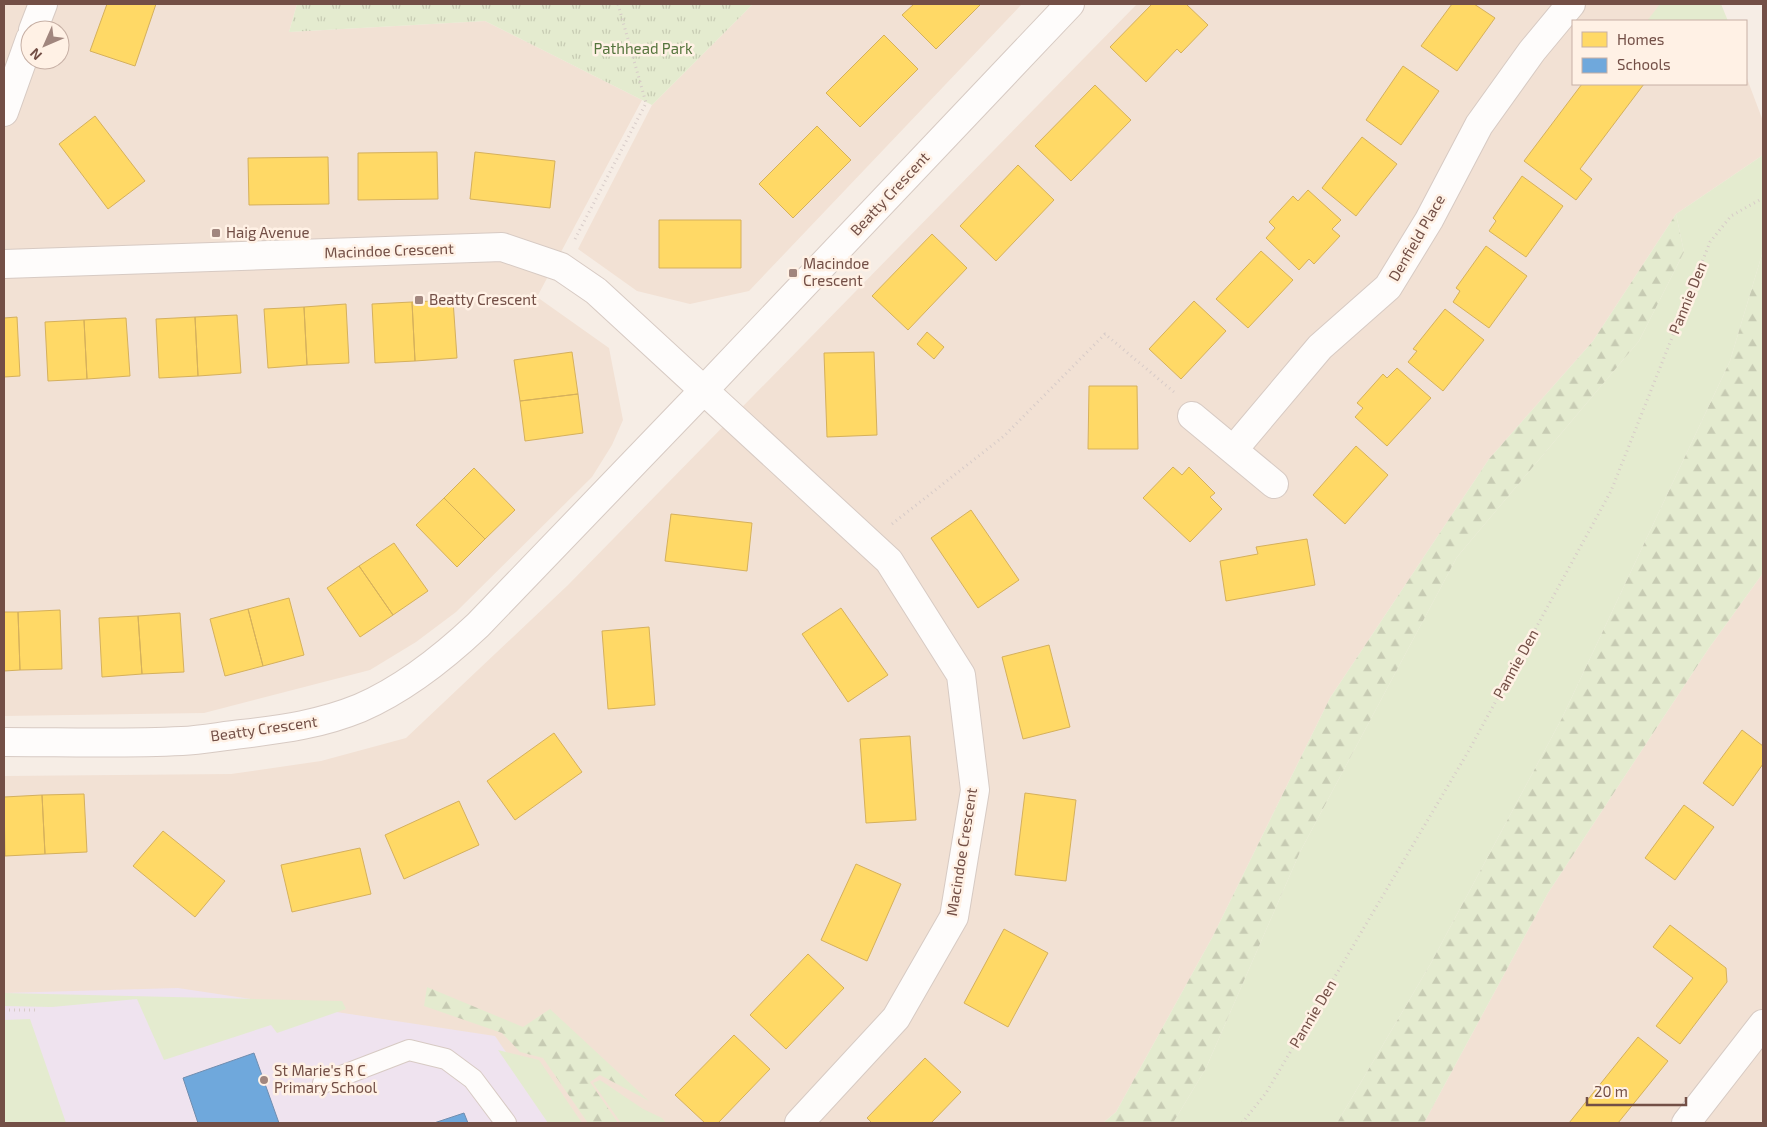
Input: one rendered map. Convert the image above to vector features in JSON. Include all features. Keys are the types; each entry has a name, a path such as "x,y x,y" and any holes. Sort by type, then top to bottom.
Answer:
{"street":[{"path":"37,20 43,4"},
{"name":"Beatty Crescent","path":"4,742 183,741 317,723 361,708 391,692 449,652 478,626 1070,4"},
{"name":"Denfield Place","path":"1234,449 1320,348 1388,287 1429,220 1479,125 1532,51 1571,4"},
{"path":"4,112 20,67"},
{"name":"Macindoe Crescent","path":"4,264 502,247 561,266 596,291 889,561 961,675 975,790 954,918 896,1018 799,1123"},
{"path":"1192,416 1274,484"},
{"path":"1686,1123 1763,1024"}],"lane":[{"path":"323,1083 409,1050 446,1059 473,1079 506,1123"}],"path":[{"path":"561,266 646,103 618,4"},
{"name":"Pannie Den","path":"1242,1123 1266,1093 1468,752 1611,490 1710,242 1731,216 1763,198"},
{"path":"869,542 1004,436 1105,334 1183,400 1192,416"},
{"path":"4,1010 36,1010"}],"shaded area":[{"path":"4,4 297,4 289,32 485,21 642,100 537,297 609,348 623,420 612,445 592,477 456,612 416,642 370,670 204,713 4,716"},
{"path":"753,4 1022,4 749,291 690,304 637,291 578,249 652,105"},
{"path":"1137,4 1718,4 1724,20 1572,20 1572,85 1747,85 1747,79 1763,121 1763,155 1676,214 1593,341 1489,459 1330,698 1213,936 1116,1112 1103,1123 554,1123 4,993 4,776 231,774 321,761 406,738 568,585"},
{"path":"1763,573 1763,1123 1424,1123 1548,893 1709,648"},
{"name":"St Marie's R C Primary School","path":"178,988 495,1036 554,1123 4,1123 4,993"}],"green space":[{"name":"Pathhead Park","path":"297,4 753,4 652,105 485,21 289,32"},
{"path":"1660,4 1721,4 1728,20 1648,20"},
{"path":"1763,155 1763,251 1730,361 1562,718 1431,963 1337,1123 1173,1123 1206,1068 1300,852 1457,557 1639,341 1684,252 1676,214"},
{"path":"1676,214 1684,252 1639,341 1457,557 1300,852 1206,1068 1173,1123 1103,1123 1116,1112 1213,936 1330,698 1489,459 1593,341"},
{"path":"1763,251 1763,573 1709,648 1548,893 1424,1123 1337,1123 1431,963 1562,718 1730,361"},
{"path":"427,987 523,1027 550,1009 649,1101 600,1075 590,1082 618,1123 588,1123 543,1058 520,1052 502,1033 424,1006"},
{"path":"4,993 342,1001 346,1009 277,1033 271,1025 164,1060 137,999 52,1007 4,1006"},
{"path":"30,1019 66,1123 4,1123 4,1020"},
{"path":"498,1050 539,1060 582,1123 548,1123"},
{"path":"600,1080 643,1109 662,1118 666,1123 621,1123 593,1083"}],"building: Homes":[{"path":"107,4 156,4 135,66 90,51"},
{"path":"914,4 981,4 936,49 902,15"},
{"path":"1152,4 1186,4 1208,25 1181,53 1177,49 1146,82 1110,47"},
{"path":"1452,4 1474,4 1495,18 1457,71 1421,46"},
{"path":"884,35 918,69 860,127 826,93"},
{"path":"1403,66 1439,91 1401,145 1366,120"},
{"path":"1095,85 1131,120 1071,181 1035,146"},
{"path":"1581,85 1643,85 1580,169 1592,179 1576,200 1524,161"},
{"path":"95,116 145,181 108,209 59,144"},
{"path":"817,126 851,160 793,218 759,184"},
{"path":"1362,137 1397,164 1356,216 1322,188"},
{"path":"437,152 438,199 358,200 358,153"},
{"path":"475,152 555,161 550,208 470,199"},
{"path":"328,157 329,204 249,205 248,158"},
{"path":"1018,165 1054,200 996,261 960,226"},
{"path":"1522,176 1563,206 1526,257 1489,231 1496,221 1493,218"},
{"path":"1308,190 1341,220 1332,229 1340,236 1314,264 1309,259 1299,270 1266,238 1275,228 1269,222 1293,196 1298,201"},
{"path":"659,220 741,220 741,268 659,268"},
{"path":"932,234 967,268 908,330 872,296"},
{"path":"1486,246 1527,276 1489,328 1453,302 1460,291 1456,288"},
{"path":"1261,251 1293,280 1248,328 1216,299"},
{"path":"453,300 457,358 415,361 412,302"},
{"path":"1194,301 1226,331 1181,379 1149,349"},
{"path":"412,302 415,361 375,363 372,304"},
{"path":"346,304 349,363 307,365 304,307"},
{"path":"304,307 307,365 268,368 264,309"},
{"path":"1445,309 1484,340 1443,391 1408,362 1417,351 1413,349"},
{"path":"237,315 241,373 198,376 195,317"},
{"path":"17,317 20,376 4,377 4,318"},
{"path":"195,317 198,376 159,378 156,319"},
{"path":"126,318 130,376 87,379 84,320"},
{"path":"84,320 87,379 48,381 45,322"},
{"path":"927,332 944,347 934,359 917,344"},
{"path":"572,352 578,394 520,401 514,360"},
{"path":"874,352 877,435 827,437 824,353"},
{"path":"1397,368 1431,398 1387,446 1355,417 1363,408 1357,403 1383,374 1387,378"},
{"path":"1089,386 1137,386 1138,449 1088,449"},
{"path":"578,394 583,433 525,441 520,401"},
{"path":"1356,446 1388,475 1345,524 1313,495"},
{"path":"1173,467 1182,475 1189,467 1215,493 1210,497 1222,509 1190,542 1143,498"},
{"path":"474,468 515,510 485,539 444,498"},
{"path":"444,498 485,539 457,567 416,525"},
{"path":"971,510 1019,580 978,608 931,538"},
{"path":"671,514 752,523 747,571 665,561"},
{"path":"1307,539 1315,585 1226,601 1220,561 1258,554 1256,547"},
{"path":"394,543 428,591 393,615 359,566"},
{"path":"359,566 393,615 360,637 327,588"},
{"path":"289,598 304,655 263,666 248,609"},
{"path":"841,608 888,675 848,702 802,634"},
{"path":"248,609 263,666 225,676 210,619"},
{"path":"60,610 62,669 20,670 18,612"},
{"path":"4,612 18,612 20,670 4,671"},
{"path":"180,613 184,672 142,674 138,616"},
{"path":"138,616 142,674 102,677 99,618"},
{"path":"649,627 655,705 608,709 602,631"},
{"path":"1049,645 1070,727 1023,739 1002,657"},
{"path":"1742,730 1763,746 1763,764 1733,806 1703,783"},
{"path":"554,733 582,772 515,820 487,781"},
{"path":"910,736 916,820 866,823 860,739"},
{"path":"1025,793 1076,800 1066,881 1015,875"},
{"path":"84,794 87,852 45,854 42,795"},
{"path":"42,795 45,854 5,856 4,797"},
{"path":"459,801 479,845 404,879 385,835"},
{"path":"1684,805 1714,827 1675,880 1645,858"},
{"path":"163,831 225,881 195,917 133,866"},
{"path":"360,848 371,894 292,912 281,865"},
{"path":"856,864 901,884 867,961 821,940"},
{"path":"1670,925 1726,968 1727,982 1680,1044 1656,1026 1693,978 1653,947"},
{"path":"1004,929 1048,953 1008,1027 964,1003"},
{"path":"808,954 844,988 786,1049 750,1015"},
{"path":"734,1035 770,1069 718,1123 705,1123 675,1095"},
{"path":"1638,1037 1668,1061 1618,1123 1569,1123"},
{"path":"925,1058 961,1092 931,1123 872,1123 867,1118"}],"building: Schools":[{"path":"254,1053 279,1123 198,1123 183,1078"},
{"path":"464,1113 468,1123 434,1123"}],"place":[{"name":"Haig Avenue","path":"216,233"},
{"name":"Macindoe Crescent","path":"793,273"},
{"name":"Beatty Crescent","path":"419,300"},
{"name":"St Marie's R C Primary School","path":"264,1080"}]}
